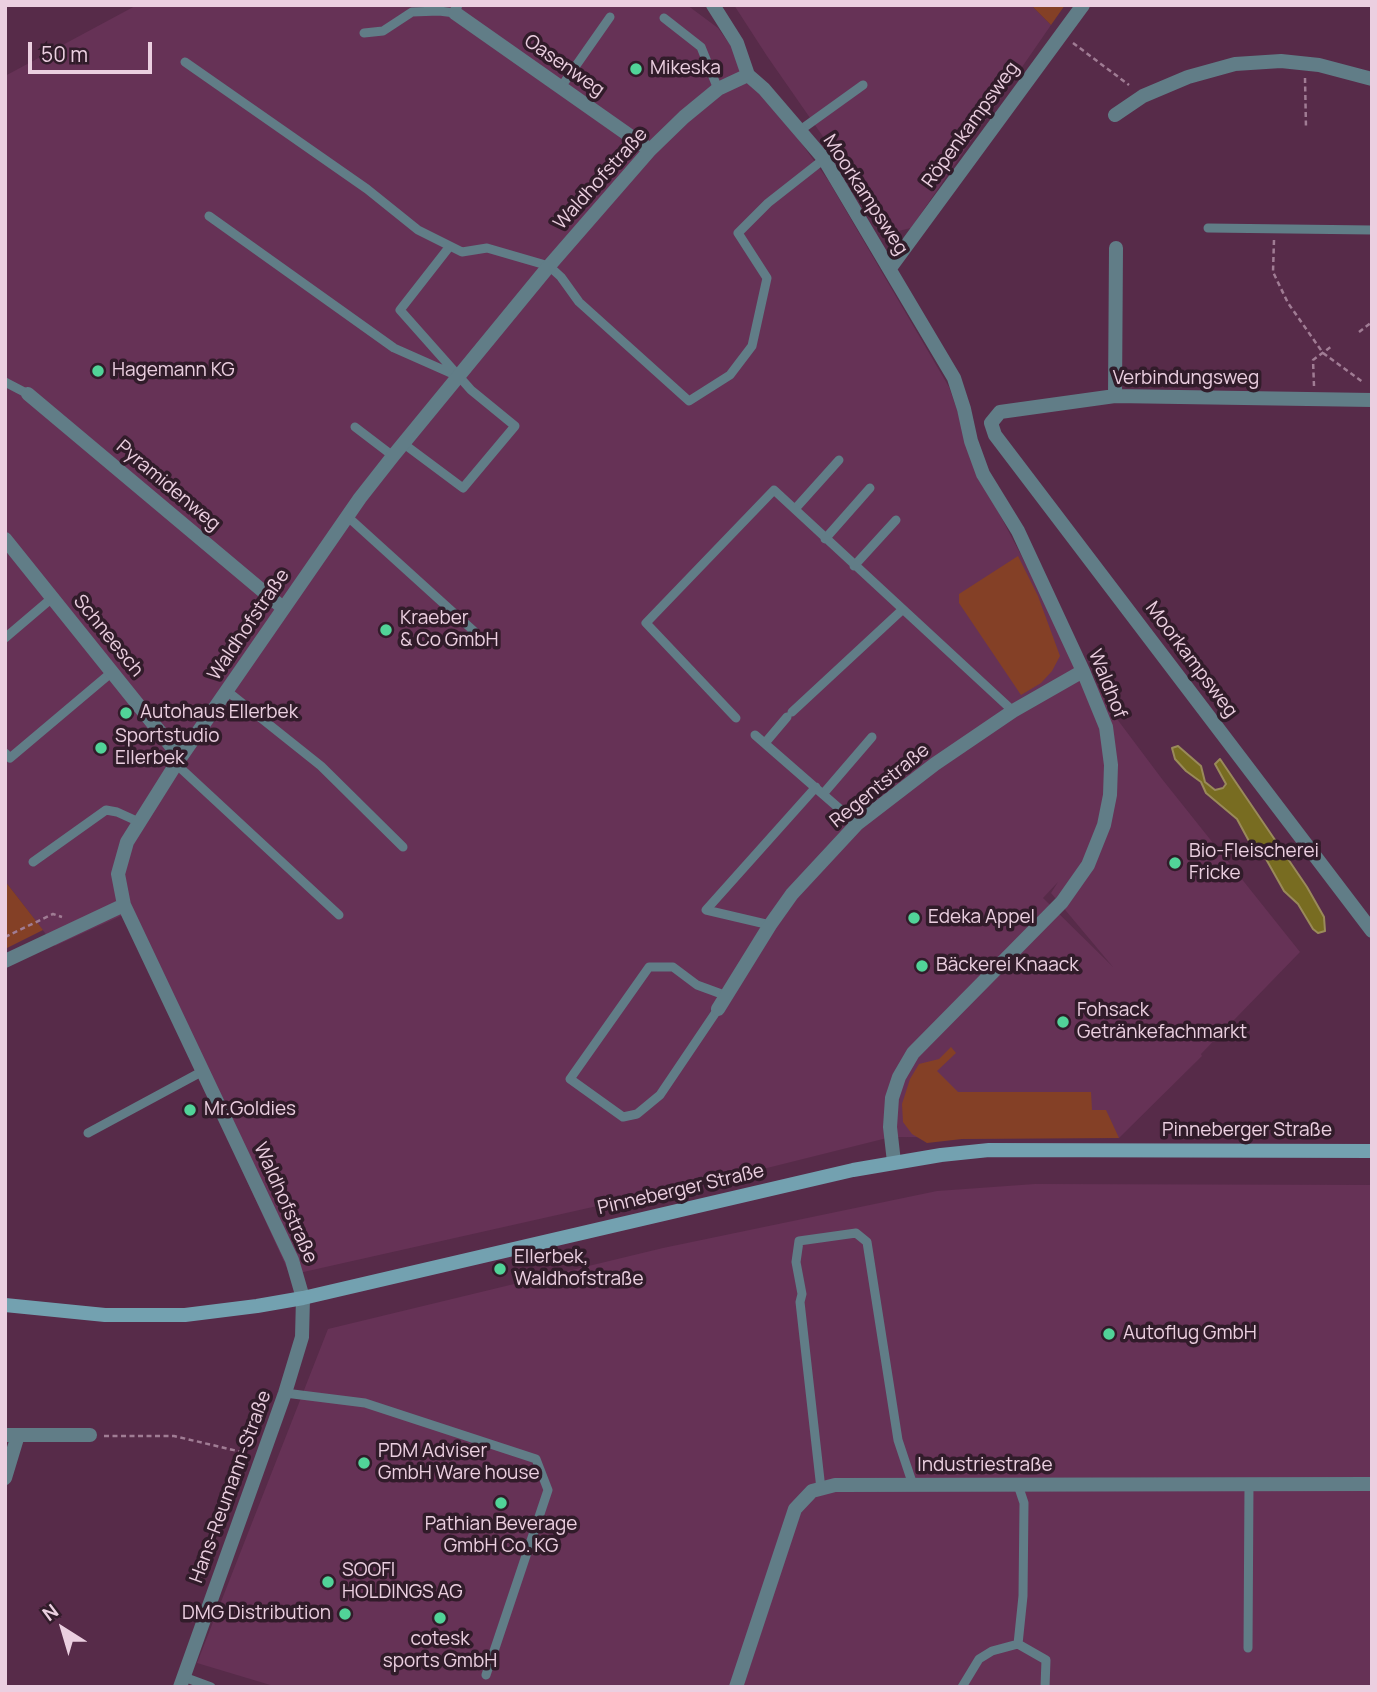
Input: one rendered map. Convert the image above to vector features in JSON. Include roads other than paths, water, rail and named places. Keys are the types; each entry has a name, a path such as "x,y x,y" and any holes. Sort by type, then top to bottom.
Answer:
{"main road":[{"name":"Pinneberger Straße","path":"5,1306 105,1315 185,1315 303,1298 894,1161 989,1150 1372,1151"}],"street":[{"name":"Moorkampsweg","path":"713,5 737,43 748,75 764,89 824,159 954,378"},
{"name":"Röpenkampsweg","path":"890,268 1083,5"},
{"name":"Oasenweg","path":"457,9 650,150"},
{"path":"1115,115 1143,96 1188,77 1235,64 1277,61 1305,64 1372,79"},
{"name":"Waldhofstraße","path":"303,1298 296,1269 124,905 118,874 127,842 178,760 360,498 393,456 549,266 650,150 718,89 748,75"},
{"path":"1115,396 1116,248"},
{"name":"Waldhof","path":"894,1161 890,1127 892,1098 899,1077 913,1053 1062,902 1088,865 1104,825 1110,795 1111,765 1106,727 1018,531 983,474 954,378"},
{"name":"Pyramidenweg","path":"28,394 284,608"},
{"name":"Verbindungsweg","path":"1000,412 1115,396 1371,400"},
{"name":"Moorkampsweg","path":"1000,412 990,423 995,435 1372,931"},
{"name":"Schneesch","path":"5,539 112,672 178,760"},
{"name":"Regentstraße","path":"718,1009 792,894 857,824 935,764 1013,711 1083,671"},
{"path":"5,961 124,905"},
{"name":"Hans-Reumann-Straße","path":"182,1682 285,1392 302,1337 303,1298"},
{"path":"5,1478 12,1435 90,1436"},
{"name":"Industriestraße","path":"821,1489 835,1485 1372,1484"},
{"path":"736,1687 795,1509 812,1491 821,1489"}],"lane":[{"path":"363,33 383,31 412,12 457,9"},
{"path":"561,87 610,17"},
{"path":"664,18 701,47 718,89"},
{"path":"185,62 367,189 418,230 462,252 487,248 549,266 561,277 579,302 690,401 730,375 752,346 767,278 738,233 768,202 824,159"},
{"path":"799,131 863,85"},
{"path":"209,216 394,348 460,377"},
{"path":"1208,228 1372,230"},
{"path":"404,444 463,488 515,426 471,390 400,310 450,246"},
{"path":"5,382 28,394"},
{"path":"355,427 393,456"},
{"path":"795,509 839,460"},
{"path":"825,539 870,488"},
{"path":"736,718 646,623 774,490 853,566 1013,711"},
{"path":"348,517 476,633"},
{"path":"853,566 896,520"},
{"path":"5,638 52,598"},
{"path":"765,743 790,715 902,610"},
{"path":"5,753 10,758 112,672"},
{"path":"227,691 321,766 403,847"},
{"path":"755,735 857,824"},
{"path":"770,925 706,910 872,737"},
{"path":"178,760 339,915"},
{"path":"33,863 106,810 139,822"},
{"path":"718,1009 660,1095 637,1114 623,1117 570,1079 649,967 673,967 697,985 727,996"},
{"path":"88,1133 202,1071"},
{"path":"821,1489 800,1302 802,1294 796,1262 799,1241 856,1233 867,1241 898,1440 913,1485"},
{"path":"285,1392 365,1403 536,1459 548,1490 486,1675"},
{"path":"1248,1648 1249,1484"},
{"path":"1018,1485 1024,1503 1023,1595 1018,1644"},
{"path":"962,1687 979,1659 992,1651 1018,1644 1045,1660 1045,1687"},
{"path":"182,1682 211,1687"}],"place":[{"name":"Mikeska","path":"636,69"},
{"name":"Hagemann KG","path":"98,371"},
{"name":"Kraeber & Co GmbH","path":"386,630"},
{"name":"Autohaus Ellerbek","path":"126,713"},
{"name":"Sportstudio Ellerbek","path":"101,748"},
{"name":"Bio-Fleischerei Fricke","path":"1175,863"},
{"name":"Edeka Appel","path":"914,918"},
{"name":"Bäckerei Knaack","path":"922,966"},
{"name":"Fohsack Getränkefachmarkt","path":"1063,1022"},
{"name":"Mr.Goldies","path":"190,1110"},
{"name":"Ellerbek, Waldhofstraße","path":"500,1269"},
{"name":"Autoflug GmbH","path":"1109,1334"},
{"name":"PDM Adviser GmbH Ware house","path":"364,1463"},
{"name":"Pathian Beverage GmbH Co. KG","path":"501,1503"},
{"name":"SOOFI HOLDINGS AG","path":"328,1582"},
{"name":"DMG Distribution","path":"345,1614"},
{"name":"cotesk sports GmbH","path":"440,1618"}]}
